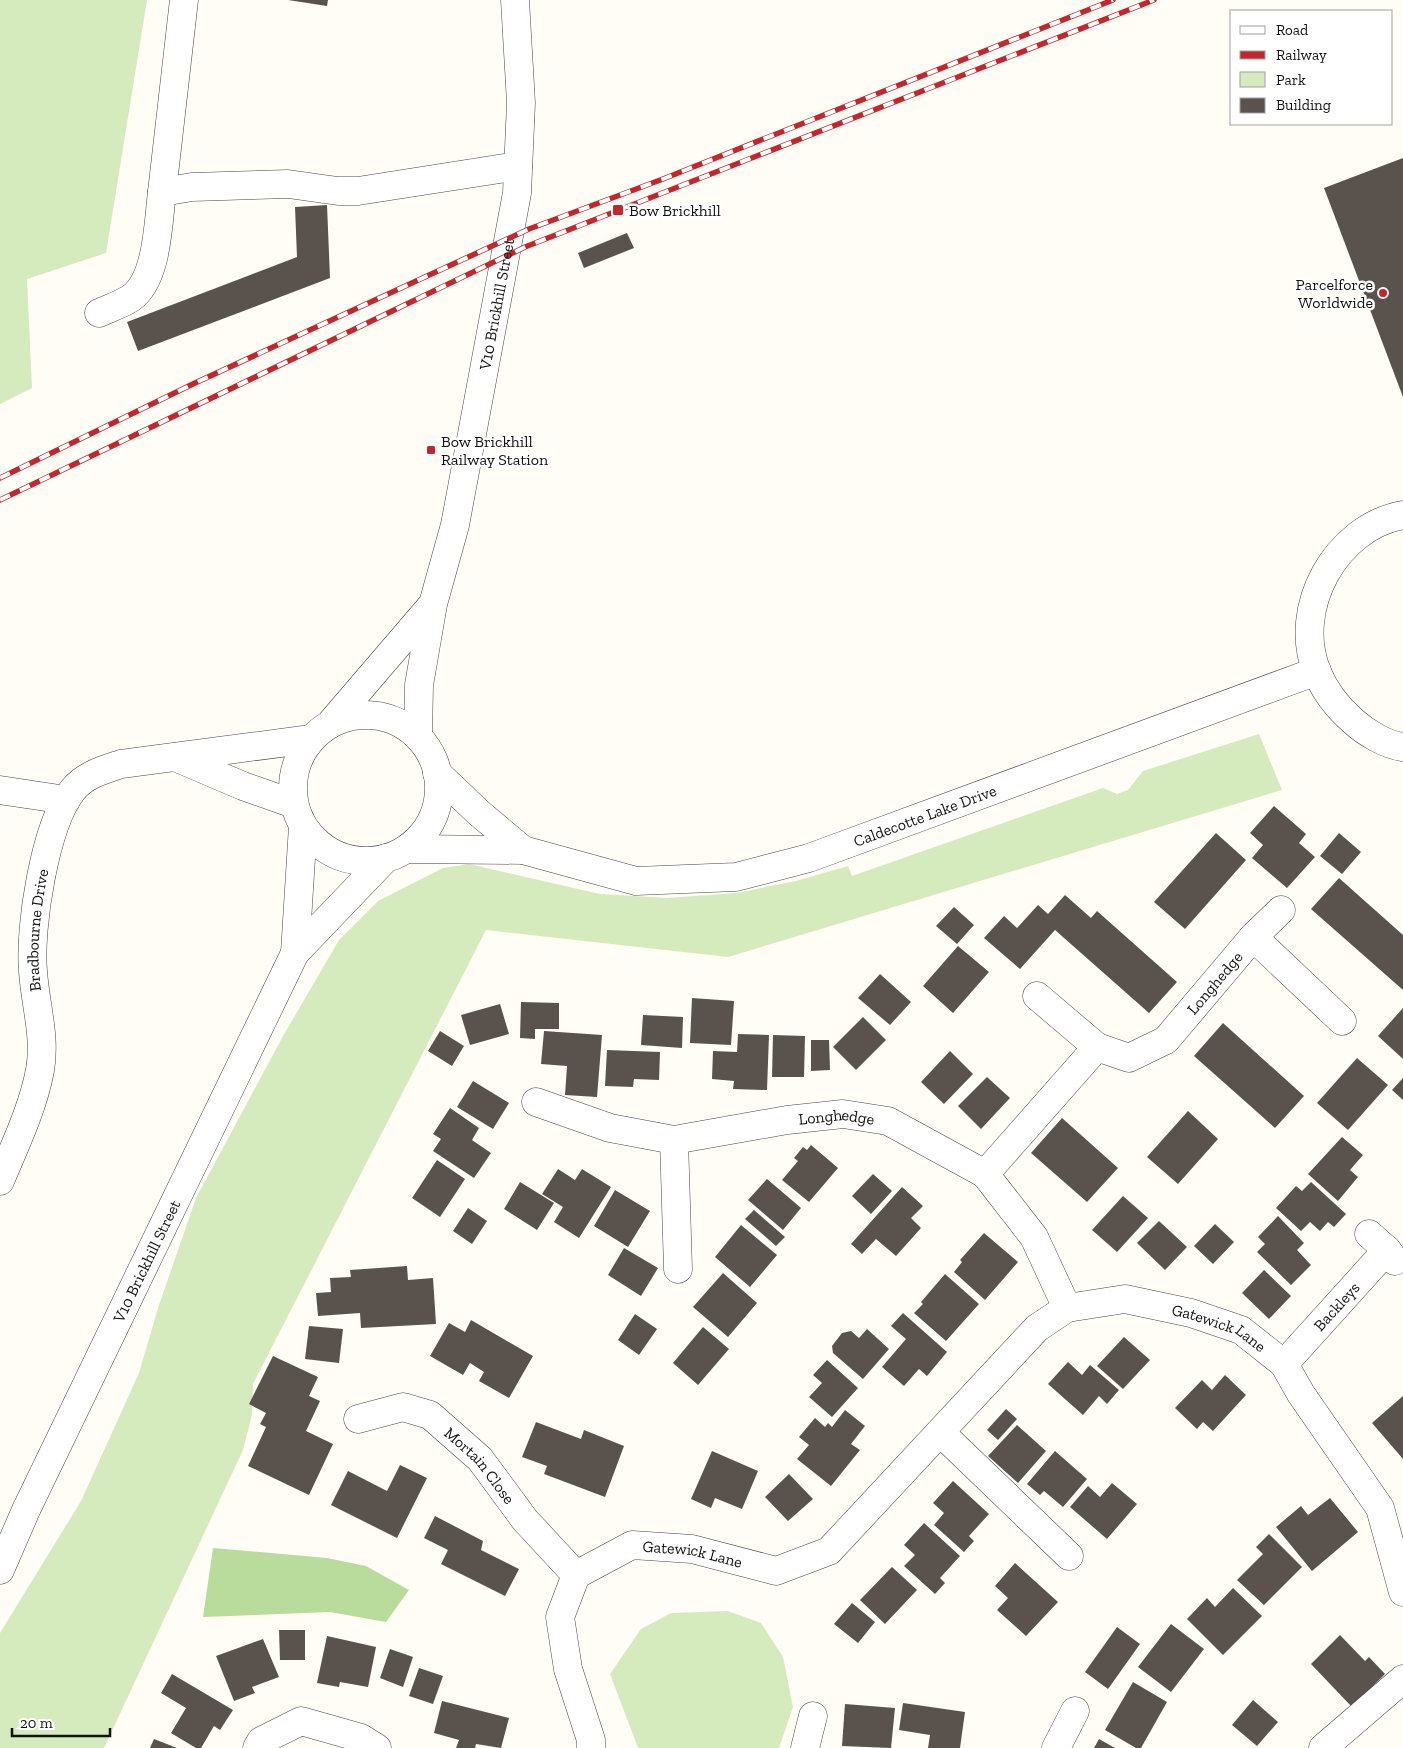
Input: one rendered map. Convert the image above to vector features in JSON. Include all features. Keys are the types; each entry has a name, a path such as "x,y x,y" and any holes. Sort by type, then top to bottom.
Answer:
{"street":[{"path":"100,313 132,298 144,284 150,271 162,192 184,0"},
{"name":"V10 Brickhill Street","path":"418,737 419,685 433,604 457,515 507,255 517,192 521,103 515,0"},
{"path":"162,192 192,188 288,184 338,191 358,190 518,166"},
{"path":"1403,515 1391,517 1357,535 1331,562 1314,596 1310,634 1316,671 1335,705 1364,731 1403,747"},
{"name":"V10 Brickhill Street","path":"320,732 433,604"},
{"name":"Caldecotte Lake Drive","path":"396,854 523,850 636,881 736,877 809,858 1316,671"},
{"path":"376,715 399,723 418,737 430,753 437,773 439,794 434,816 423,834 396,854 362,861 339,856 318,844 298,815 293,781 299,758 320,732 352,716 376,715"},
{"name":"Bradbourne Drive","path":"0,1181 25,1121 40,1069 41,1019 33,971 33,935 41,878 56,822 73,790 95,772 121,764 175,757 320,732"},
{"path":"175,757 242,786 298,815"},
{"name":"Caldecotte Lake Drive","path":"437,773 479,813 523,850"},
{"path":"0,790 66,800"},
{"name":"V10 Brickhill Street","path":"295,953 298,815"},
{"name":"V10 Brickhill Street","path":"0,1570 30,1501 295,953 396,854"},
{"name":"Longhedge","path":"1037,996 1097,1046 1129,1058 1166,1040 1253,937 1282,910"},
{"name":"Longhedge","path":"1253,937 1342,1021"},
{"path":"985,1174 1097,1046"},
{"name":"Longhedge","path":"536,1102 610,1128 674,1140 787,1120 843,1114 888,1121 985,1174 1034,1237 1067,1308"},
{"path":"674,1140 678,1269"},
{"name":"Backleys","path":"1284,1364 1384,1248"},
{"name":"Gatewick Lane","path":"576,1576 632,1545 692,1548 776,1571 829,1551 1037,1328 1067,1308 1126,1299 1191,1312 1241,1330 1284,1364 1302,1394 1380,1508 1403,1592"},
{"name":"Mortain Close","path":"358,1419 403,1407 430,1415 480,1459 525,1520 576,1576"},
{"path":"940,1432 1069,1556"},
{"path":"576,1576 560,1616 568,1669 591,1740 591,1748"},
{"path":"1323,1748 1403,1679"},
{"path":"1056,1748 1075,1711"},
{"path":"805,1748 813,1716"},
{"path":"257,1748 261,1741 302,1721 361,1738 377,1748"}],"green space":[{"path":"0,0 147,0 106,253 27,279 32,388 0,404"},
{"path":"1259,734 1282,790 728,957 486,930 253,1384 252,1415 243,1450 104,1748 0,1748 0,1633 81,1501 139,1373 158,1308 196,1198 283,1036 339,940 378,901 443,868 469,864 600,894 667,898 736,893 796,881 848,866 852,876 1103,788 1117,794 1128,790 1143,771"},
{"path":"213,1548 327,1558 366,1566 409,1590 386,1622 330,1612 203,1617"},
{"path":"728,1611 761,1623 783,1657 793,1707 779,1748 638,1748 610,1674 641,1629 671,1613"}],"building":[{"path":"288,0 328,0 327,6"},
{"name":"Parcelforce Worldwide","path":"1403,158 1403,397 1324,188"},
{"path":"327,205 330,278 138,351 127,322 297,257 295,207"},
{"path":"627,233 634,248 584,268 578,253"},
{"path":"1274,806 1306,834 1299,843 1315,857 1287,888 1252,858 1263,845 1250,833"},
{"path":"1216,833 1246,860 1185,929 1154,902"},
{"path":"1339,833 1361,852 1342,874 1320,856"},
{"path":"1339,878 1403,935 1403,990 1311,909"},
{"path":"1065,895 1091,918 1097,911 1177,982 1149,1013 1055,930 1020,969 984,938 1004,916 1017,928 1038,905 1048,914"},
{"path":"954,907 974,925 957,944 936,926"},
{"path":"958,946 989,972 953,1013 923,986"},
{"path":"880,974 911,1002 890,1025 858,998"},
{"path":"692,998 734,1001 731,1045 690,1043"},
{"path":"521,1002 559,1003 559,1029 535,1029 535,1039 520,1038"},
{"path":"500,1004 509,1034 470,1045 461,1015"},
{"path":"1403,1008 1403,1059 1378,1036"},
{"path":"643,1015 683,1017 682,1048 641,1045"},
{"path":"863,1017 886,1040 856,1070 833,1047"},
{"path":"1223,1023 1304,1096 1275,1128 1194,1056"},
{"path":"440,1031 464,1046 452,1066 428,1051"},
{"path":"544,1031 602,1035 597,1097 565,1095 567,1066 541,1064"},
{"path":"738,1034 769,1035 767,1090 733,1089 734,1081 712,1079 713,1051 737,1052"},
{"path":"773,1035 805,1036 804,1077 772,1077"},
{"path":"811,1040 829,1040 830,1070 811,1071"},
{"path":"607,1050 660,1052 659,1080 634,1079 633,1087 605,1086"},
{"path":"950,1051 973,1074 944,1104 921,1082"},
{"path":"1357,1058 1388,1085 1348,1130 1317,1103"},
{"path":"987,1077 1010,1098 981,1129 958,1106"},
{"path":"1403,1078 1403,1100 1392,1090"},
{"path":"473,1081 509,1103 493,1129 457,1107"},
{"path":"450,1108 479,1128 472,1140 491,1153 474,1178 433,1151 441,1139 433,1134"},
{"path":"1188,1111 1218,1139 1178,1184 1147,1157"},
{"path":"1062,1118 1118,1168 1087,1202 1031,1153"},
{"path":"1342,1137 1363,1155 1350,1170 1358,1177 1338,1201 1308,1174"},
{"path":"811,1145 838,1168 809,1202 782,1180 798,1161 794,1158 803,1147 807,1150"},
{"path":"437,1160 465,1179 440,1217 412,1198"},
{"path":"558,1169 575,1180 582,1169 611,1187 579,1238 554,1222 563,1207 542,1194"},
{"path":"873,1174 892,1191 871,1214 852,1196"},
{"path":"767,1179 801,1208 783,1230 748,1200"},
{"path":"520,1182 554,1203 537,1230 504,1209"},
{"path":"1311,1182 1346,1214 1334,1227 1328,1222 1320,1231 1310,1222 1301,1231 1276,1208 1296,1186 1302,1191"},
{"path":"902,1187 923,1206 911,1218 921,1228 896,1256 876,1239 862,1254 851,1244"},
{"path":"615,1190 650,1211 628,1247 594,1226"},
{"path":"1123,1196 1148,1218 1117,1252 1092,1230"},
{"path":"468,1208 487,1221 472,1244 453,1231"},
{"path":"754,1210 785,1237 776,1246 745,1219"},
{"path":"1278,1216 1304,1243 1297,1250 1311,1265 1291,1285 1257,1252 1265,1244 1258,1237"},
{"path":"1159,1221 1187,1247 1165,1270 1137,1243"},
{"path":"1215,1224 1234,1242 1213,1264 1194,1246"},
{"path":"741,1225 777,1255 750,1287 715,1257"},
{"path":"984,1233 1018,1262 985,1300 954,1272 962,1262 960,1260"},
{"path":"624,1248 658,1268 641,1296 608,1275"},
{"path":"407,1266 408,1280 433,1278 436,1324 361,1328 360,1313 318,1316 316,1293 331,1292 330,1278 351,1277 350,1270"},
{"path":"1264,1270 1291,1296 1269,1319 1242,1293"},
{"path":"723,1273 757,1303 728,1337 693,1307"},
{"path":"945,1274 979,1304 946,1341 914,1313"},
{"path":"903,1313 947,1352 927,1376 919,1369 904,1386 882,1367 906,1339 891,1326"},
{"path":"635,1314 657,1329 639,1355 618,1340"},
{"path":"471,1320 533,1356 509,1398 479,1381 484,1372 470,1363 463,1375 430,1356 449,1323 465,1332"},
{"path":"309,1326 343,1329 339,1363 305,1359"},
{"path":"703,1327 729,1349 698,1385 673,1363"},
{"path":"867,1329 889,1349 863,1379 833,1353 832,1346 842,1333 851,1331 859,1338"},
{"path":"1124,1337 1150,1360 1123,1389 1097,1366"},
{"path":"273,1356 318,1377 309,1396 320,1401 306,1431 333,1444 309,1495 248,1466 266,1427 260,1424 266,1413 249,1404"},
{"path":"827,1360 858,1388 832,1417 809,1397 822,1383 813,1375"},
{"path":"1068,1362 1082,1375 1090,1365 1119,1390 1107,1404 1099,1396 1083,1415 1048,1384"},
{"path":"1225,1375 1246,1395 1213,1431 1203,1422 1197,1429 1175,1408 1202,1380 1212,1390"},
{"path":"1403,1396 1403,1459 1372,1423"},
{"path":"1006,1409 1017,1419 998,1440 987,1430"},
{"path":"845,1410 865,1426 851,1444 860,1450 831,1486 797,1459 809,1445 799,1437 815,1418 825,1427 828,1423 832,1427"},
{"path":"536,1422 581,1439 584,1430 624,1446 605,1497 544,1474 547,1466 522,1457"},
{"path":"1017,1425 1046,1451 1018,1483 988,1456"},
{"path":"712,1451 758,1471 742,1509 715,1498 711,1508 691,1499"},
{"path":"1055,1451 1087,1479 1063,1507 1044,1491 1040,1495 1027,1484"},
{"path":"400,1465 427,1478 397,1538 331,1505 348,1471 387,1491"},
{"path":"789,1474 813,1499 788,1521 765,1497"},
{"path":"953,1481 989,1514 969,1536 974,1541 964,1552 934,1525 944,1513 933,1503"},
{"path":"1112,1483 1137,1504 1107,1539 1070,1507 1088,1486 1100,1497"},
{"path":"1330,1498 1358,1532 1312,1571 1276,1527 1301,1506 1308,1515"},
{"path":"435,1516 483,1541 481,1550 519,1569 505,1596 441,1564 448,1550 424,1538"},
{"path":"924,1523 960,1556 940,1578 945,1583 935,1594 904,1566 915,1555 904,1545"},
{"path":"1269,1534 1302,1567 1264,1605 1237,1580 1263,1554 1256,1547"},
{"path":"1015,1563 1058,1602 1026,1636 997,1610 1008,1598 995,1586"},
{"path":"892,1567 917,1590 885,1624 860,1600"},
{"path":"1233,1588 1262,1616 1223,1655 1187,1619 1207,1598 1215,1607"},
{"path":"852,1603 875,1622 858,1643 834,1624"},
{"path":"1171,1624 1204,1649 1171,1692 1138,1667"},
{"path":"1117,1627 1140,1644 1108,1689 1085,1672"},
{"path":"279,1630 305,1630 305,1660 280,1660"},
{"path":"1340,1635 1365,1661 1369,1657 1385,1674 1352,1707 1311,1664"},
{"path":"327,1636 376,1647 368,1687 340,1682 339,1687 317,1683"},
{"path":"263,1639 279,1677 252,1687 255,1693 234,1701 216,1656"},
{"path":"390,1649 413,1657 403,1687 380,1678"},
{"path":"419,1668 443,1676 433,1704 409,1696"},
{"path":"172,1674 233,1710 220,1730 214,1726 201,1748 196,1748 171,1733 186,1708 161,1693"},
{"path":"1133,1682 1167,1702 1141,1748 1136,1748 1105,1730"},
{"path":"1253,1700 1278,1722 1257,1746 1232,1725"},
{"path":"442,1701 509,1718 501,1748 476,1744 475,1748 456,1748 459,1740 434,1733"},
{"path":"903,1703 965,1712 960,1748 928,1748 930,1735 899,1730"},
{"path":"845,1704 895,1708 891,1748 842,1746"},
{"path":"154,1739 177,1748 150,1748"},
{"path":"1099,1739 1115,1748 1094,1748"}],"railway":[{"path":"0,478 195,383 529,229 663,179 1113,0"},
{"path":"0,500 525,247 1154,0"}],"place":[{"name":"Bow Brickhill","path":"618,210"},
{"name":"Parcelforce Worldwide","path":"1383,293"},
{"name":"Bow Brickhill Railway Station","path":"431,450"}]}
